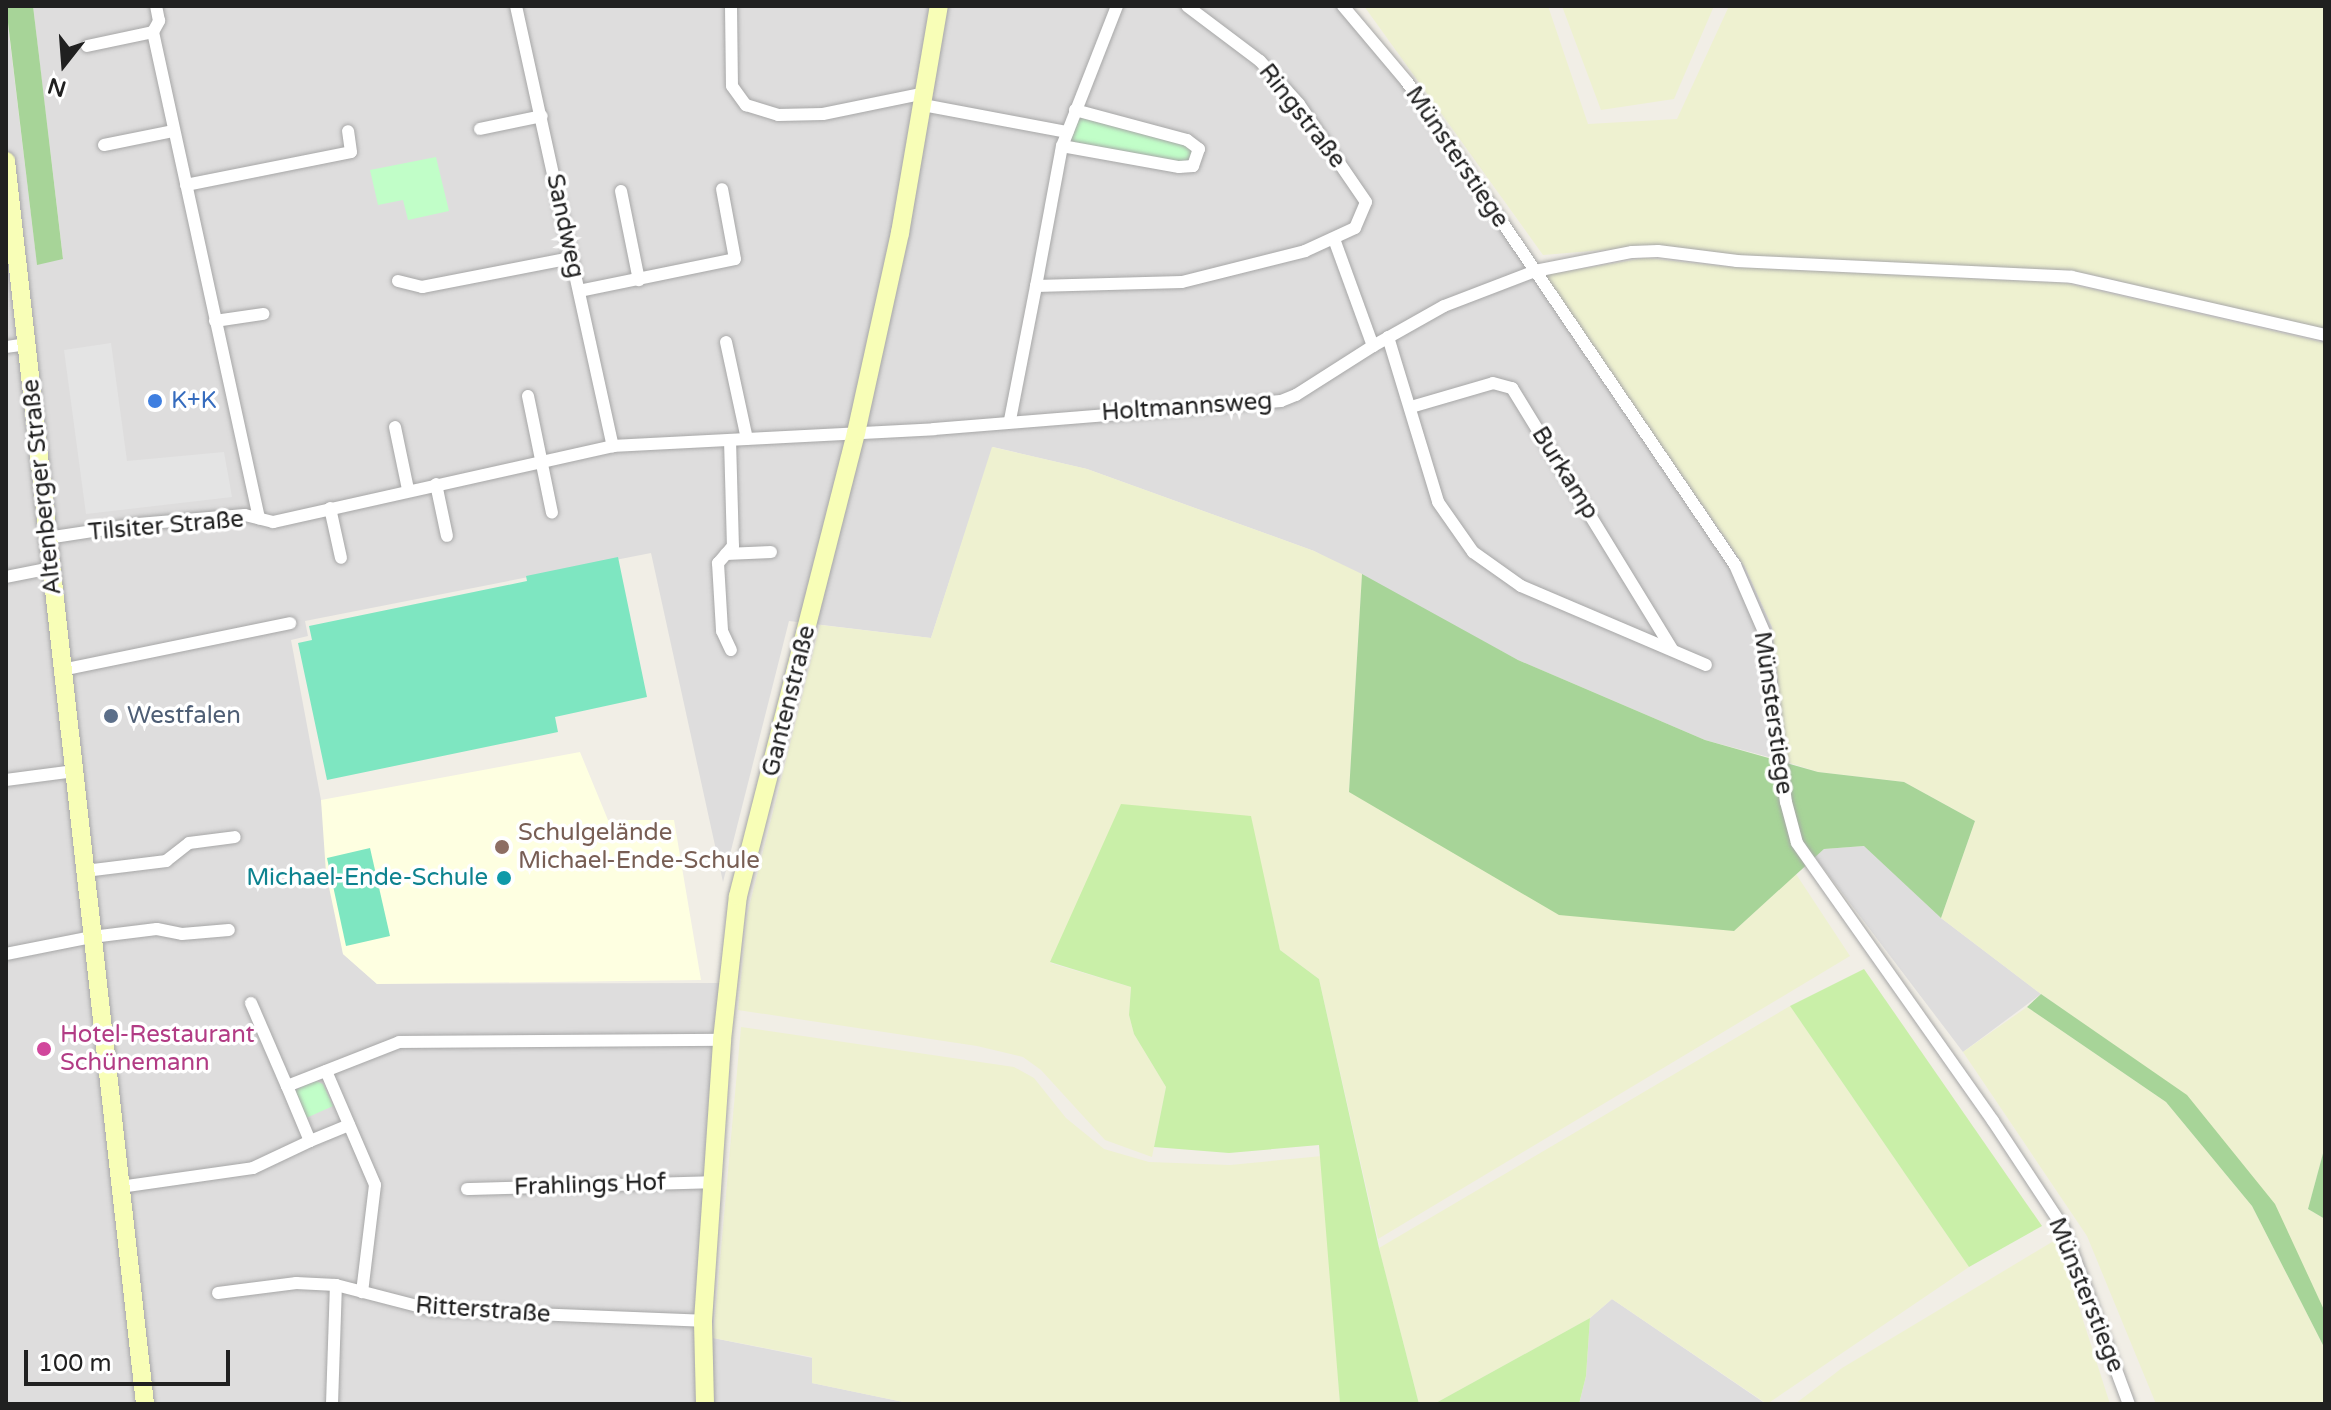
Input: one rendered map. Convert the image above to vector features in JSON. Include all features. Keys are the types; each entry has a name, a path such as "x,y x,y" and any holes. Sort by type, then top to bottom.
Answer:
{"street":[{"path":"156,6 159,21 153,32 259,519"},
{"name":"Sandweg","path":"516,6 613,446"},
{"path":"731,6 732,86 746,105 778,115 823,114 924,99 1067,132"},
{"name":"Gantenstraße","path":"705,1404 703,1321 722,1040 738,896 856,433 924,99 939,6"},
{"path":"1010,420 1062,146 1117,6"},
{"name":"Ringstraße","path":"1036,286 1182,282 1305,251 1355,228 1366,202 1299,104 1260,61 1187,6"},
{"name":"Münsterstiege","path":"1343,6 1407,82 1735,565 1765,634 1786,802 1797,843 1993,1121 2063,1227 2129,1404"},
{"path":"87,46 153,32"},
{"path":"1062,146 1179,167 1193,166 1199,149 1187,140 1075,110"},
{"path":"480,129 542,116"},
{"path":"104,145 173,131"},
{"path":"186,185 351,152 348,131"},
{"name":"Altenberger Straße","path":"6,161 145,1404"},
{"path":"579,291 735,259 722,189"},
{"path":"621,191 639,280"},
{"path":"1334,239 1373,346"},
{"name":"Holtmannsweg","path":"856,433 1281,401 1444,306 1535,271 1603,255 1658,251 1737,261 2072,277 2325,335"},
{"path":"398,281 422,287 571,258"},
{"path":"215,321 263,314"},
{"path":"1388,337 1438,502 1473,552 1521,586 1706,665"},
{"path":"726,342 747,439"},
{"path":"6,347 27,344"},
{"name":"Burkamp","path":"1411,407 1493,383 1512,388 1672,649"},
{"path":"528,396 552,513"},
{"path":"395,427 408,489"},
{"name":"Tilsiter Straße","path":"47,538 151,523 245,515 273,522 408,489 613,446 856,433"},
{"path":"730,440 733,546 718,563 722,631 731,650"},
{"path":"436,484 447,536"},
{"path":"330,508 341,558"},
{"path":"726,554 771,552"},
{"path":"6,577 51,568"},
{"path":"62,670 290,623"},
{"path":"6,780 74,771"},
{"path":"85,871 166,861 189,843 235,837"},
{"path":"6,954 92,937 157,929 182,934 229,930"},
{"path":"251,1003 310,1141"},
{"path":"287,1086 385,1045 416,1042 722,1040"},
{"path":"326,1071 375,1185 362,1292"},
{"path":"120,1187 253,1168 349,1125"},
{"name":"Frahlings Hof","path":"467,1189 713,1182"},
{"name":"Ritterstraße","path":"218,1293 296,1283 336,1285 433,1310 703,1321"},
{"path":"332,1404 336,1285"}],"shaded area":[{"path":"33,6 1346,6 1406,75 1745,567 1772,627 1787,762 1705,740 1518,660 1314,551 1087,469 993,447 931,638 789,621 723,882 651,553 305,621 308,636 291,640 321,800 343,954 377,984 723,983 713,1338 813,1358 812,1383 913,1404 6,1404 6,9 37,264 63,258"},
{"path":"1364,6 1548,6 1588,124 1677,119 1729,6 2325,6 2325,329 2084,273 1737,257 1652,246 1543,255"},
{"path":"1562,6 1714,6 1674,99 1601,110"},
{"path":"1645,258 1730,267 2065,283 2325,343 2325,1146 2308,1209 2325,1219 2325,1312 2187,1096 2041,994 1941,918 1975,821 1904,782 1818,772 1787,762 1772,627 1745,567 1544,275"},
{"path":"111,343 127,461 224,452 232,497 86,514 64,350"},
{"path":"992,447 1087,469 1314,551 1362,574 1349,792 1734,931 1796,874 1850,956 1378,1239 1319,979 1280,950 1250,816 1050,963 1131,987 1129,1015 1134,1034 1166,1087 1152,1157 1105,1140 1041,1070 1023,1057 977,1046 738,1010 747,915 820,625 931,638"},
{"name":"Schulgelände Michael-Ende-Schule","path":"580,752 608,820 674,820 701,980 377,984 343,954 326,873 321,800"},
{"path":"1865,846 1941,918 2041,994 1963,1052 1815,857 1824,849"},
{"path":"1790,1006 1969,1267 1767,1404 1612,1299 1590,1318 1434,1404 1419,1404 1379,1248"},
{"path":"2027,1007 2166,1102 2252,1206 2325,1349 2325,1404 2156,1404 2087,1236 1963,1052"},
{"path":"741,1027 1014,1067 1034,1078 1066,1118 1104,1149 1149,1162 1230,1165 1322,1156 1340,1404 913,1404 812,1383 812,1357 713,1338"},
{"path":"2057,1239 2110,1404 1795,1404 1842,1368"},
{"path":"1612,1299 1766,1404 1579,1404 1586,1376 1590,1318"}],"green space":[{"path":"6,6 33,6 40,64 63,259 37,265"},
{"path":"1077,114 1186,143 1195,150 1191,163 1066,144"},
{"path":"436,157 449,211 408,220 403,200 378,205 370,170"},
{"path":"618,557 647,697 555,717 558,732 327,780 298,643 312,640 309,626 527,581 526,576"},
{"path":"1362,574 1518,660 1705,740 1818,772 1904,782 1975,821 1941,918 1864,846 1824,849 1734,931 1559,915 1349,792"},
{"path":"1121,804 1251,816 1280,950 1319,979 1379,1248 1419,1404 1340,1404 1319,1145 1229,1153 1154,1147 1166,1087 1134,1034 1129,1015 1131,987 1050,962"},
{"path":"370,848 390,936 346,946 327,858"},
{"path":"1864,969 2042,1226 1969,1267 1790,1006"},
{"path":"2041,994 2187,1095 2275,1204 2325,1312 2325,1349 2252,1206 2166,1102 2027,1007"},
{"path":"316,1081 323,1084 333,1106 304,1119 295,1090"},
{"path":"2325,1146 2325,1219 2308,1209"},
{"path":"1590,1318 1586,1376 1579,1404 1434,1404"}],"place":[{"name":"K+K","path":"155,401"},
{"name":"Westfalen","path":"111,716"},
{"name":"Schulgelände Michael-Ende-Schule","path":"502,847"},
{"name":"Michael-Ende-Schule","path":"504,878"},
{"name":"Hotel-Restaurant Schünemann","path":"44,1049"}]}
